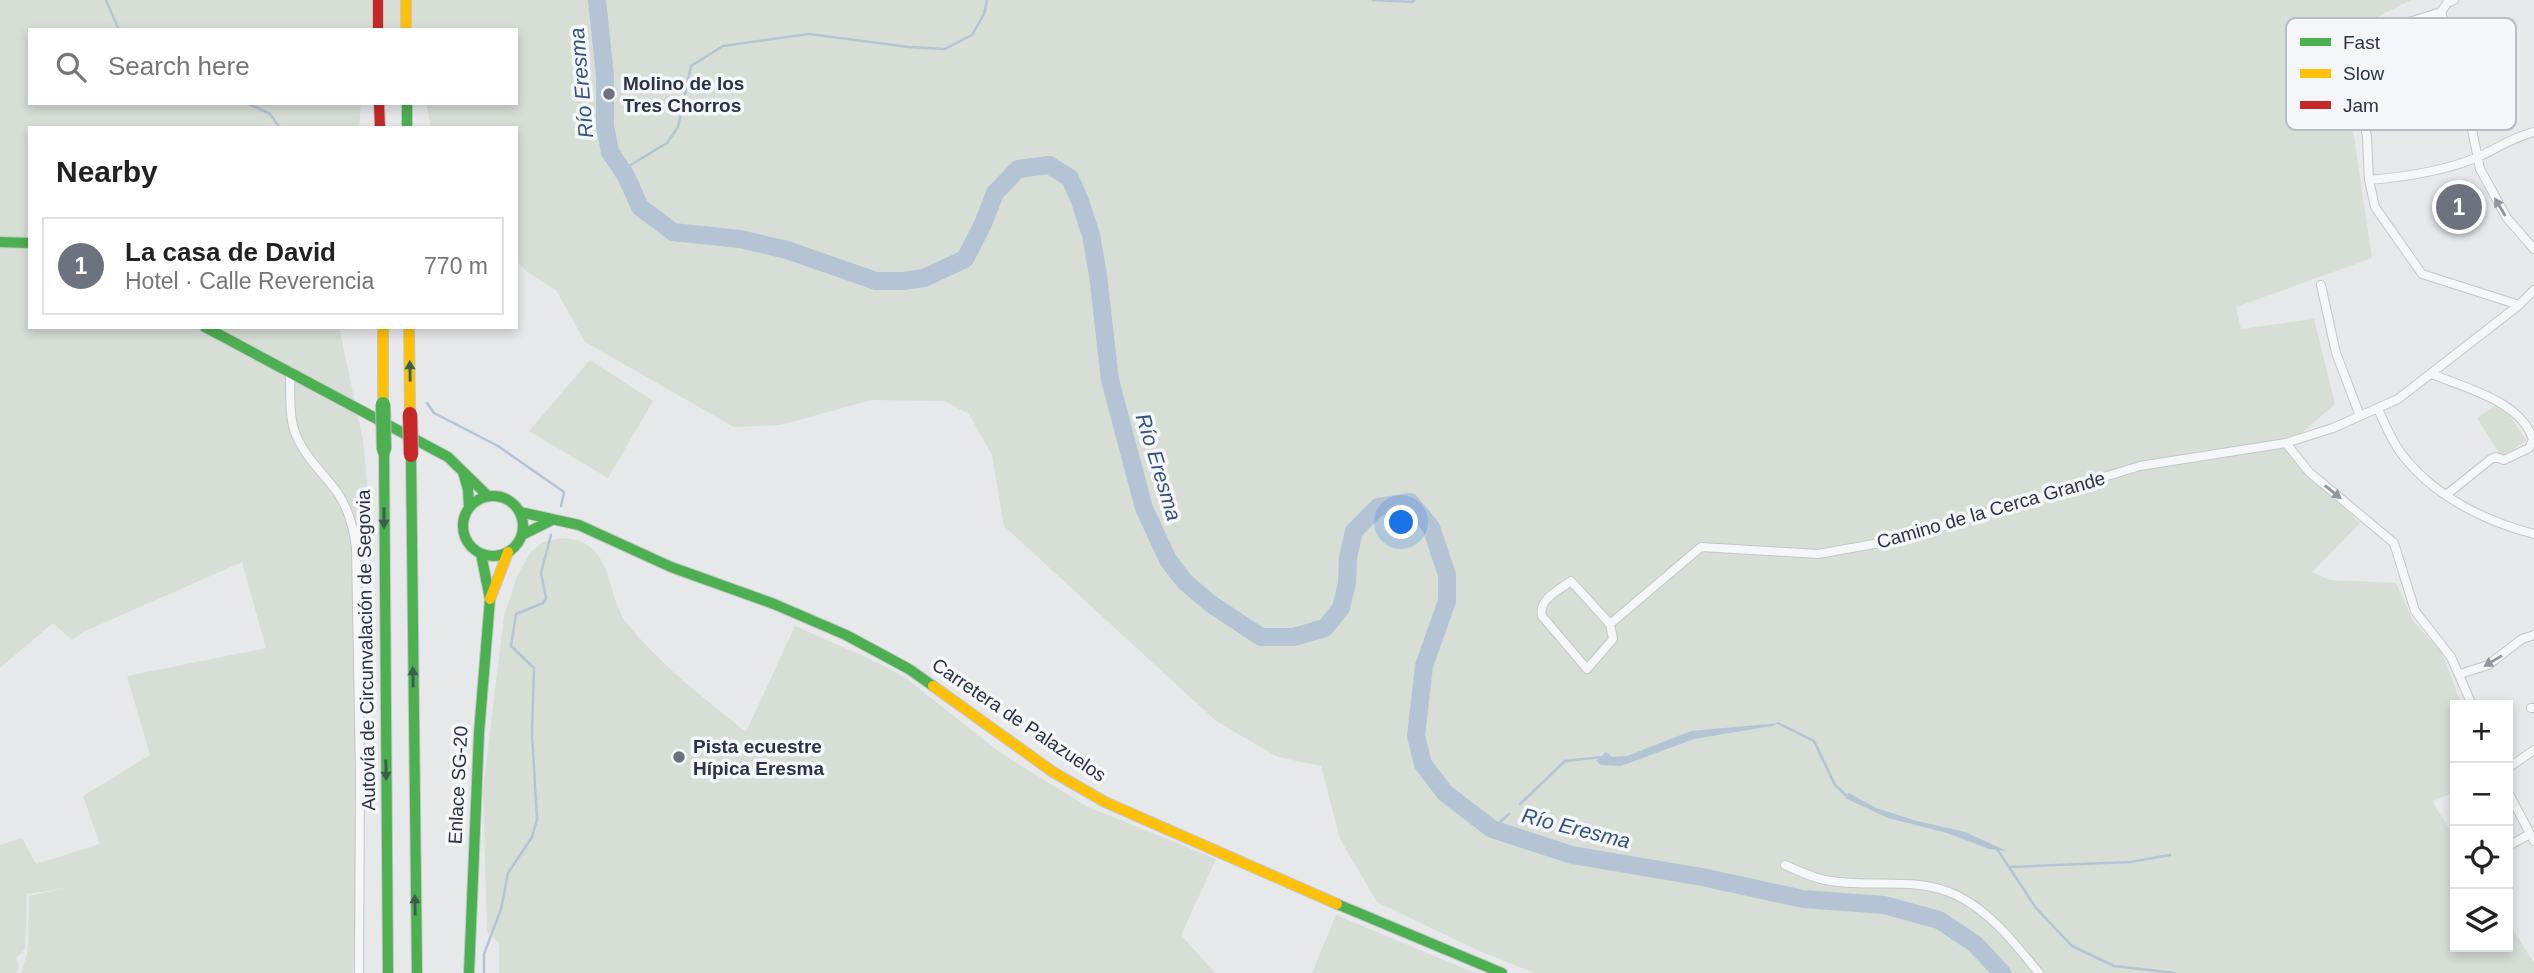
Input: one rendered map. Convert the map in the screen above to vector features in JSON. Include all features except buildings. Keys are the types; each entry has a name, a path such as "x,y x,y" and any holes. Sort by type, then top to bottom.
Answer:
{"main road":[{"path":"378,0 378,28"},
{"path":"406,0 406,28"},
{"path":"379,105 380,126"},
{"path":"407,105 407,126"},
{"path":"0,242 28,243"},
{"path":"209,329 448,457 488,496"},
{"name":"Autovía de Circunvalación de Segovia","path":"383,329 388,973"},
{"path":"409,329 417,973"},
{"path":"463,472 468,489 468,507 462,523 463,535 469,545 481,554 493,557 516,546 522,535 523,524 520,512 506,499 488,496 468,507"},
{"name":"Carretera de Palazuelos","path":"520,512 579,524 671,567 774,604 846,635 909,669 1053,772 1105,802 1387,926 1502,973"},
{"path":"522,535 552,520"},
{"name":"Enlace SG-20","path":"490,598 508,552"},
{"name":"Enlace SG-20","path":"469,973 479,733 490,598 481,554"}],"street":[{"path":"2422,18 2441,12 2449,1"},
{"path":"2441,12 2443,18"},
{"path":"2366,130 2369,180 2375,207 2422,274 2519,305"},
{"path":"2472,130 2480,169 2502,210 2534,249"},
{"path":"2369,180 2402,177 2478,157 2504,142 2534,132"},
{"path":"2320,285 2336,353 2360,416"},
{"name":"Camino de la Cerca Grande","path":"1610,624 1702,547 1818,554 1902,539 2140,466 2286,443 2378,409 2408,394 2534,290"},
{"path":"290,371 295,434 339,495 354,534 356,548 360,764 359,973"},
{"path":"2432,374 2501,402 2529,429 2533,440 2529,448 2504,460 2491,458 2446,495"},
{"path":"2378,409 2401,452 2413,467 2446,495 2475,513 2534,534"},
{"path":"2286,443 2309,472 2394,543 2416,611 2451,657 2470,700"},
{"path":"1572,581 1610,624 1613,639 1587,669 1542,616 1541,610 1543,603 1572,581"},
{"path":"2460,674 2488,665 2522,639 2534,635"},
{"path":"2513,765 2534,750"},
{"path":"2513,802 2532,838 2513,844"},
{"path":"1785,865 1827,881 1907,885 1956,894 1995,921 2039,973"}],"shaded area":[{"path":"0,0 2411,0 2375,18 2286,18 2286,130 2353,130 2372,258 2236,307 2241,329 2314,319 2335,404 2299,435 2289,456 2360,523 2312,572 2330,580 2396,583 2413,621 2441,651 2460,700 2450,700 2450,794 2432,801 2450,830 2450,952 2513,952 2513,930 2534,963 2534,973 1535,973 1477,950 1377,902 1340,839 1321,766 1278,757 1216,721 1004,526 992,455 969,414 944,401 872,400 780,425 734,427 585,342 556,290 527,272 518,262 518,126 431,126 426,105 518,105 518,28 28,28 28,105 361,105 359,126 28,126 28,329 339,329 363,440 370,515 371,615 353,973 21,973 28,951 29,896 67,888 27,894 25,949 16,958 19,968 16,973 0,973 0,845 22,838 36,864 100,844 83,796 150,755 127,676 266,648 242,562 83,632 72,640 53,623 0,668"},
{"path":"590,360 653,401 608,478 529,431"},
{"path":"2496,405 2504,407 2526,441 2502,457 2477,418"},
{"path":"563,538 582,542 593,549 605,568 620,613 639,638 668,667 746,732 795,626 881,664 907,679 1002,754 1088,807 1216,859 1181,935 1215,973 499,973 499,943 487,931 483,790 504,616 517,576 531,552 543,542"},
{"path":"1336,915 1475,973 1312,973"}],"water":[{"path":"1779,723 1694,739 1621,766 1601,765 1596,761 1606,752 1612,757 1627,756 1691,731"},
{"path":"1849,793 1876,808 1965,832 2007,851 1989,849 1947,833 1888,818 1845,798"}],"waterway":[{"path":"106,0 118,28"},
{"name":"Río Eresma","path":"597,0 605,76 605,126 610,152 626,176 640,207 673,232 740,239 787,250 876,281 903,281 924,278 965,259 995,193 1018,169 1049,165 1070,178 1091,235 1110,380 1144,508 1168,560 1185,582 1211,604 1261,637 1294,637 1325,628 1341,608 1354,531 1378,507 1410,502 1431,527 1447,575 1447,601 1424,666 1416,736 1423,764 1445,793 1492,829 1572,855 1702,877 1803,899 1884,905 1939,920 1975,944 2002,973"},
{"path":"622,170 667,143 678,127 691,66 723,46 809,34 945,49 972,35 984,14 987,0"},
{"path":"1373,0 1414,0"},
{"path":"251,105 270,114 279,126"},
{"path":"427,403 434,413 498,446 564,492 561,506"},
{"path":"484,973 484,954 501,909 508,873 532,837 537,819 532,733 534,668 511,646 516,614 543,603 546,598 541,573 551,535"},
{"path":"1778,723 1814,741 1835,785 1849,798"},
{"path":"1520,804 1565,761 1603,757"},
{"path":"1492,829 1509,814"},
{"path":"1997,849 2036,908 2072,946 2114,966 2175,973"},
{"path":"2011,867 2130,862 2170,855"}],"traffic: fast":[{"path":"407,105 407,126"},
{"path":"0,242 28,243"},
{"path":"209,329 448,457 488,496"},
{"path":"383,404 384,450"},
{"path":"384,450 388,973"},
{"path":"411,455 417,973"},
{"path":"463,472 469,507"},
{"path":"487,496 499,496 515,504 521,514 523,526 521,538 515,548 499,556 487,556 471,548 463,532 463,520 471,504 487,496"},
{"path":"520,512 579,525 671,567 774,604 846,635 909,669 933,686"},
{"path":"522,535 552,520"},
{"path":"469,973 479,733 490,599 481,554"},
{"path":"1337,904 1502,973"}],"traffic: slow":[{"path":"406,0 406,28"},
{"path":"383,329 383,404"},
{"path":"409,329 410,414"},
{"path":"490,599 508,552"},
{"path":"933,686 1053,772 1105,802 1337,904"}],"traffic: jam":[{"path":"378,0 378,28"},
{"path":"379,105 380,126"},
{"path":"410,414 411,455"}],"place":[{"name":"Molino de los Tres Chorros","path":"609,94"},
{"name":"La casa de David","path":"2459,207"},
{"name":"Pista ecuestre Hípica Eresma","path":"679,757"}]}
